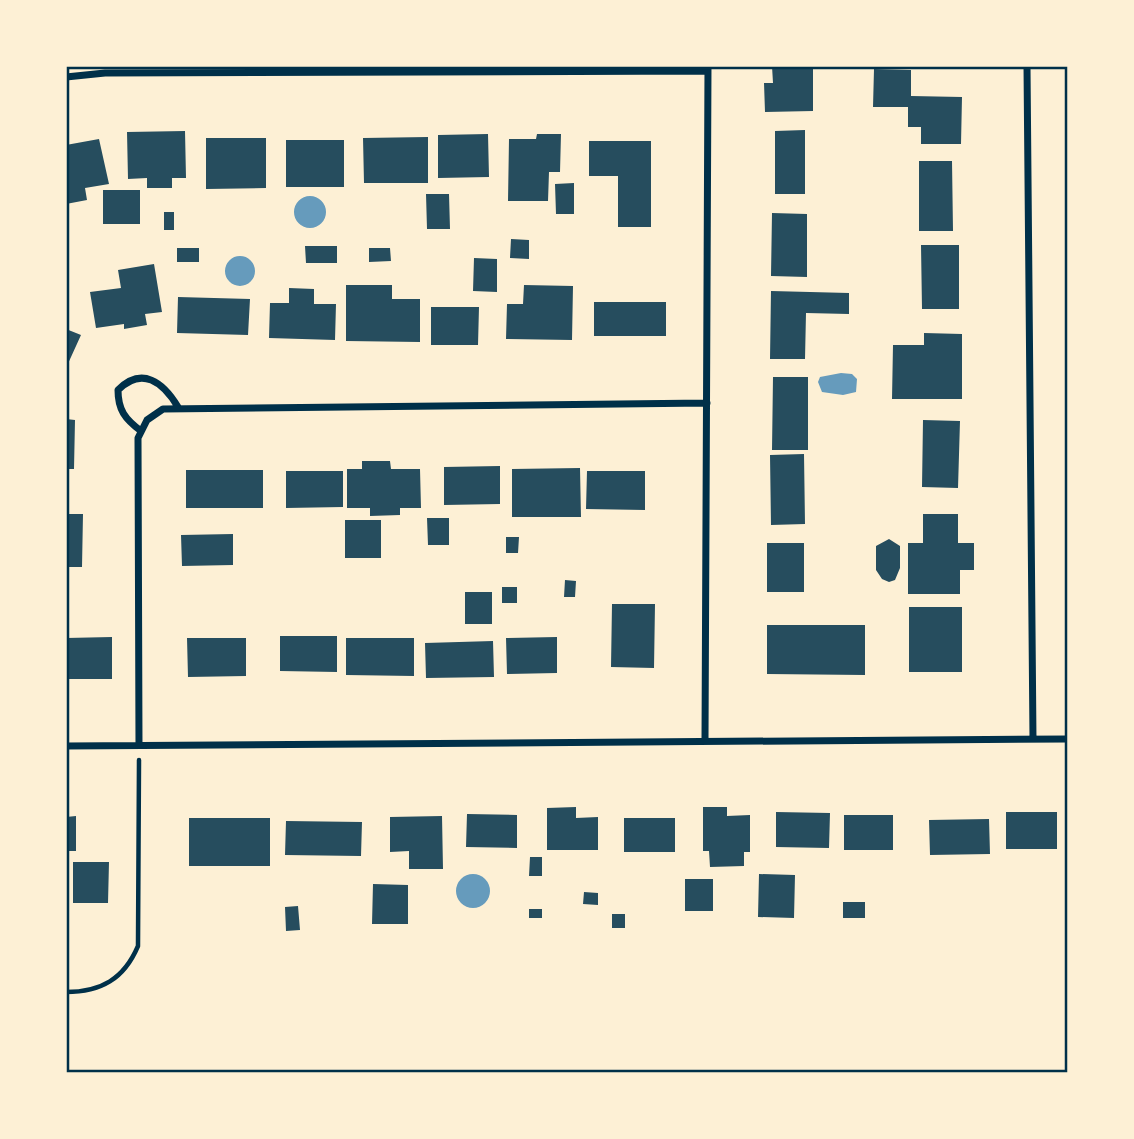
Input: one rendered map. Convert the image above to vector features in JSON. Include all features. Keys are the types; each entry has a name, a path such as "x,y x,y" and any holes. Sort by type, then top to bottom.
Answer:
{"street":[{"path":"1027,66 1033,739"},
{"path":"66,78 105,73 708,69 705,741"},
{"path":"141,431 128,421 118,406 118,390 129,379 143,378 157,383 168,390 178,407"},
{"path":"139,745 137,454 141,431 147,419 163,409 706,403"},
{"path":"66,746 1068,739"}],"path":[{"path":"66,992 92,991 111,983 126,968 138,946 139,745"}],"water":[{"path":"310,196 322,200 326,212 322,224 310,228 298,224 294,212 298,200"},
{"path":"240,256 251,260 255,271 251,282 240,286 229,282 225,271 229,260"},
{"path":"852,374 857,379 856,392 843,395 822,392 818,382 820,377"},
{"path":"473,874 485,879 490,891 485,903 473,908 461,903 456,891 461,879"}],"building":[{"path":"772,66 813,66 813,111 765,112 764,83 773,83"},
{"path":"874,69 911,70 911,96 962,97 961,144 921,144 921,127 908,127 908,107 873,107"},
{"path":"805,130 805,194 775,194 775,131"},
{"path":"185,131 186,178 172,178 172,188 147,188 147,178 128,179 127,132"},
{"path":"488,134 489,177 438,178 438,135"},
{"path":"537,134 561,134 560,172 549,172 548,201 508,201 509,139 536,139"},
{"path":"428,137 428,183 364,183 363,138"},
{"path":"206,138 266,138 266,188 206,189"},
{"path":"99,139 109,184 85,188 87,200 66,204 66,145"},
{"path":"286,140 344,140 344,187 286,187"},
{"path":"589,141 651,141 651,227 618,227 618,176 589,176"},
{"path":"919,161 952,161 953,231 919,231"},
{"path":"574,183 574,214 556,214 555,184"},
{"path":"103,190 140,190 140,224 103,224"},
{"path":"426,194 449,194 450,229 427,229"},
{"path":"164,212 174,212 174,230 164,230"},
{"path":"772,213 807,214 807,277 771,276"},
{"path":"511,239 529,240 529,259 510,258"},
{"path":"921,245 959,245 959,309 922,309"},
{"path":"305,246 337,246 337,263 306,263"},
{"path":"177,248 199,248 199,262 177,262"},
{"path":"369,248 390,248 391,261 369,262"},
{"path":"474,258 497,259 497,292 473,291"},
{"path":"154,264 162,312 145,314 147,325 124,329 124,324 96,328 90,292 121,288 118,270"},
{"path":"346,285 392,285 392,299 420,299 420,342 346,341"},
{"path":"524,285 573,286 572,340 506,339 507,304 523,304"},
{"path":"289,288 314,289 314,304 336,304 335,340 269,338 270,303 289,303"},
{"path":"771,291 849,293 849,314 806,313 805,359 770,359"},
{"path":"178,297 250,299 248,335 177,333"},
{"path":"594,302 666,302 666,336 594,336"},
{"path":"431,307 479,307 478,345 431,345"},
{"path":"66,329 81,335 66,368"},
{"path":"924,333 962,334 962,399 892,399 893,345 924,345"},
{"path":"773,377 808,377 808,450 772,450"},
{"path":"66,419 75,420 74,469 66,469"},
{"path":"923,420 960,421 958,488 922,487"},
{"path":"804,454 805,524 771,525 770,455"},
{"path":"362,461 390,461 391,469 420,469 421,508 400,508 400,515 370,516 370,508 347,508 347,469 362,469"},
{"path":"500,466 500,504 444,505 444,467"},
{"path":"580,468 581,517 512,517 512,469"},
{"path":"186,470 263,470 263,508 186,508"},
{"path":"286,471 343,471 343,507 286,508"},
{"path":"587,471 645,471 645,510 586,509"},
{"path":"66,514 83,514 82,567 66,567"},
{"path":"923,514 958,514 958,543 974,543 974,570 960,570 960,594 908,594 908,543 923,543"},
{"path":"427,518 449,518 449,545 428,545"},
{"path":"345,520 381,520 381,558 345,558"},
{"path":"233,534 233,565 182,566 181,535"},
{"path":"506,537 519,537 518,553 506,553"},
{"path":"889,539 900,546 900,568 895,580 889,582 882,579 876,570 876,546"},
{"path":"767,543 804,543 804,592 767,592"},
{"path":"565,580 576,581 575,597 564,597"},
{"path":"502,587 517,587 517,603 502,603"},
{"path":"465,592 492,592 492,624 465,624"},
{"path":"612,604 655,604 654,668 611,667"},
{"path":"909,607 962,607 962,672 909,672"},
{"path":"767,625 865,625 865,675 767,674"},
{"path":"280,636 337,636 337,672 280,671"},
{"path":"112,637 112,679 66,679 66,638"},
{"path":"557,637 557,673 507,674 506,638"},
{"path":"187,638 246,638 246,676 188,677"},
{"path":"346,638 414,638 414,676 346,675"},
{"path":"493,641 494,677 426,678 425,643"},
{"path":"576,807 576,818 598,817 598,850 547,850 547,808"},
{"path":"703,807 727,807 727,816 750,815 750,852 744,852 744,866 710,867 709,851 703,851"},
{"path":"776,812 830,813 829,848 776,847"},
{"path":"1006,812 1057,812 1057,849 1006,849"},
{"path":"467,814 517,815 517,848 466,847"},
{"path":"844,815 893,815 893,850 844,850"},
{"path":"76,816 76,851 66,851 66,817"},
{"path":"442,816 443,869 409,869 409,851 390,852 390,817"},
{"path":"189,818 270,818 270,866 189,866"},
{"path":"624,818 675,818 675,852 624,852"},
{"path":"989,819 990,854 930,855 929,820"},
{"path":"286,821 362,822 361,856 285,855"},
{"path":"530,857 542,857 542,876 529,876"},
{"path":"73,862 109,862 108,903 73,903"},
{"path":"759,874 795,875 794,918 758,917"},
{"path":"685,879 713,879 713,911 685,911"},
{"path":"373,884 408,885 408,924 372,924"},
{"path":"584,892 598,893 598,905 583,904"},
{"path":"843,902 865,902 865,918 843,918"},
{"path":"298,906 300,930 286,931 285,907"},
{"path":"529,909 542,909 542,918 529,918"},
{"path":"612,914 625,914 625,928 612,928"}]}
